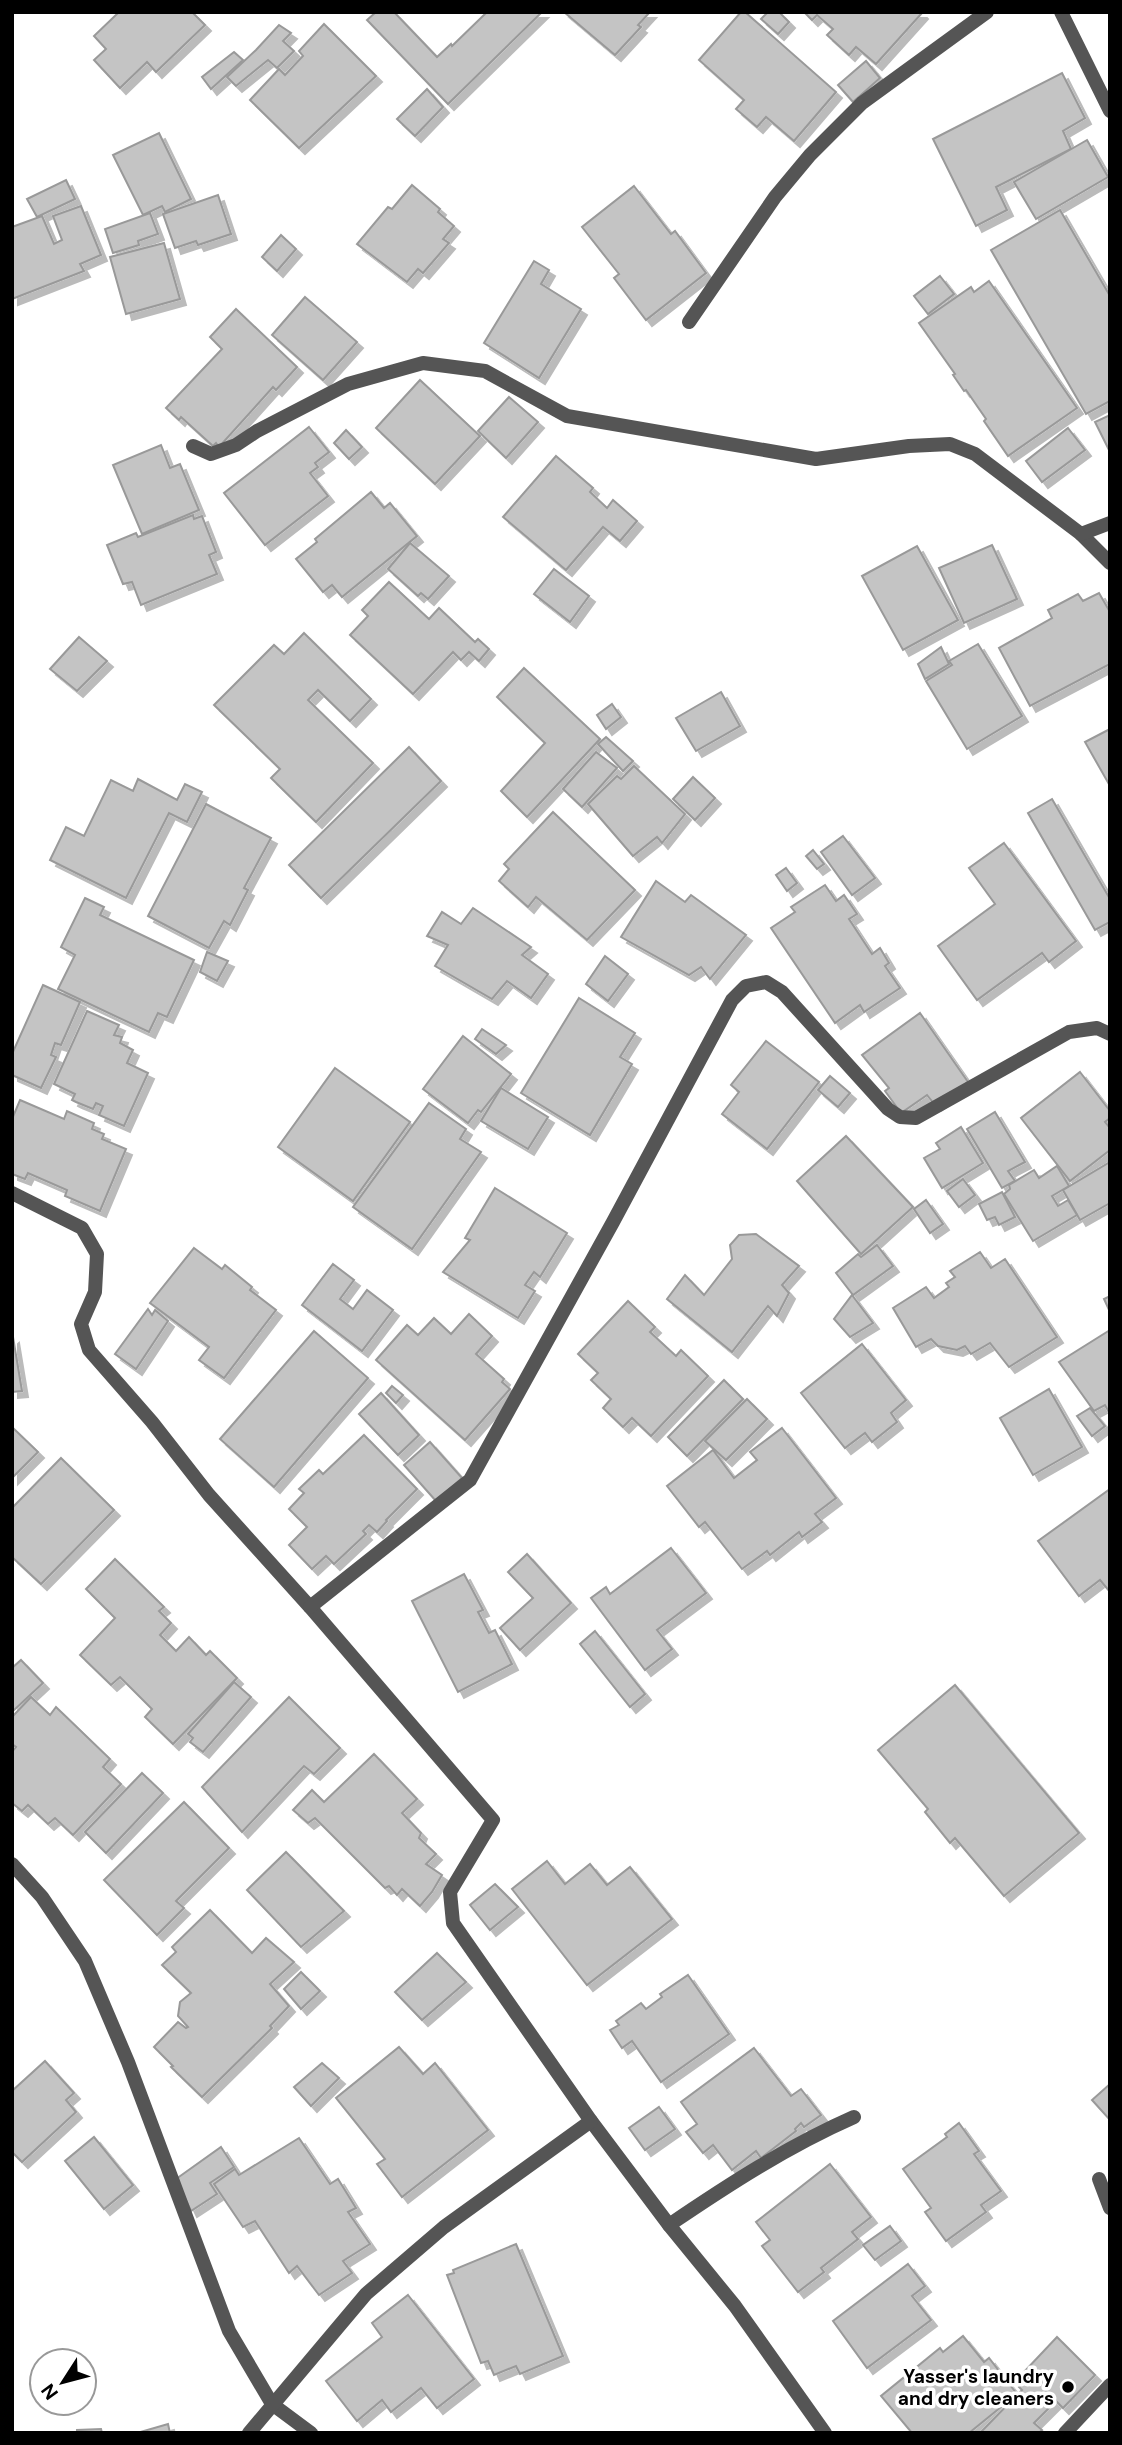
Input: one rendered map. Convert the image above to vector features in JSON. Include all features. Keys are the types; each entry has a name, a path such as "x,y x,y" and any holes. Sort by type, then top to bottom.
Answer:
{"street":[{"path":"689,322 775,197 810,155 862,103 987,12"},
{"path":"1061,12 1110,111"},
{"path":"193,446 211,454 224,450 348,384 423,363 485,371 567,416 816,459 909,446 950,444 975,454 1081,534 1110,563"},
{"path":"1081,534 1110,523"},
{"path":"310,1607 470,1480 732,1000 746,986 766,982 782,992 888,1109 900,1117 916,1118 1069,1032 1097,1028 1110,1034"},
{"path":"12,1193 82,1228 97,1254 95,1292 81,1324 89,1350 152,1422 209,1496 310,1607 493,1820 450,1892 453,1923 591,2121 668,2225 735,2306 825,2433"},
{"path":"12,1864 43,1897 85,1961 128,2062 229,2331 272,2404 311,2433"},
{"path":"668,2225 784,2151 854,2117"},
{"path":"249,2433 366,2294 444,2227 591,2121"},
{"path":"1099,2179 1110,2208"},
{"path":"1065,2433 1110,2385"}],"building":[{"path":"119,12 192,12 205,25 156,72 147,62 120,88 94,60 106,49 94,36"},
{"path":"376,12 394,12 437,57 487,12 542,12 448,104 367,20"},
{"path":"564,12 650,12 638,25 641,27 615,55"},
{"path":"741,12 745,12 836,92 794,141 766,117 757,127 736,109 744,100 699,60"},
{"path":"768,12 779,12 789,22 778,34 761,19"},
{"path":"804,12 922,13 876,64 856,47 849,55 827,35 833,29 817,15 812,20"},
{"path":"324,24 376,76 299,148 250,100 279,69 285,75 303,56 299,51"},
{"path":"279,25 291,33 283,41 294,51 277,68 268,60 236,86 227,77"},
{"path":"234,52 243,60 211,89 202,77"},
{"path":"866,61 880,78 853,102 838,85"},
{"path":"1062,73 1085,118 1063,131 1071,149 996,187 1007,210 976,226 933,139"},
{"path":"427,89 443,107 415,136 397,119"},
{"path":"159,133 191,199 165,212 162,206 143,215 113,155"},
{"path":"1087,140 1108,177 1036,219 1014,182"},
{"path":"66,180 75,199 37,217 27,199"},
{"path":"412,185 440,209 438,212 454,226 443,239 449,243 423,273 418,269 407,282 357,244 388,207 392,209"},
{"path":"634,186 671,234 675,231 706,273 646,320 614,278 619,274 582,227"},
{"path":"218,195 231,234 198,245 196,241 175,248 163,214"},
{"path":"81,206 101,255 80,264 84,271 12,299 12,227 42,216 54,244 62,240 53,216"},
{"path":"1060,210 1110,296 1110,401 1086,414 991,250"},
{"path":"150,213 158,234 138,241 139,245 113,253 105,229"},
{"path":"281,235 296,249 277,271 262,257"},
{"path":"164,243 180,299 126,314 110,257"},
{"path":"534,261 549,270 541,284 581,309 539,378 484,343"},
{"path":"940,276 954,294 928,314 914,296"},
{"path":"989,281 1077,408 1008,456 984,421 986,419 919,323 971,287 974,292"},
{"path":"305,297 357,342 323,380 272,335"},
{"path":"236,309 297,367 276,390 273,387 219,447 216,443 213,446 181,417 179,420 166,408 222,349 210,337"},
{"path":"420,380 480,436 435,484 376,428"},
{"path":"509,397 538,422 506,458 478,431"},
{"path":"1110,415 1110,452 1095,422"},
{"path":"309,427 329,452 315,463 318,467 310,473 328,496 265,545 224,493"},
{"path":"1068,428 1085,450 1042,482 1026,461"},
{"path":"346,430 362,447 349,459 334,443"},
{"path":"161,445 170,468 180,464 199,510 142,534 113,465"},
{"path":"556,456 593,488 590,492 607,508 613,500 637,521 620,541 603,527 566,570 503,517"},
{"path":"371,492 384,508 390,503 417,536 342,597 332,585 323,592 296,559 317,542 315,539"},
{"path":"193,515 194,519 202,516 216,552 209,555 217,574 141,605 132,582 123,584 107,545 136,533 138,537"},
{"path":"410,543 449,576 428,599 421,593 418,596 388,569"},
{"path":"992,545 1017,599 964,623 939,568"},
{"path":"917,546 958,620 903,650 862,576"},
{"path":"554,569 589,596 570,622 534,594"},
{"path":"389,582 429,619 439,608 475,642 478,639 489,649 479,661 469,652 461,660 453,652 413,694 350,635 368,616 362,610"},
{"path":"1099,593 1110,612 1110,664 1030,706 999,648 1052,618 1048,610 1078,594 1083,601"},
{"path":"304,633 371,699 350,721 318,690 308,700 373,763 316,822 271,778 280,769 214,705 274,645 284,654"},
{"path":"79,637 107,661 77,691 50,669"},
{"path":"978,644 1022,716 967,749 926,681 952,665 949,661"},
{"path":"941,647 949,664 925,679 918,664"},
{"path":"524,668 600,739 527,817 501,791 545,743 497,697"},
{"path":"721,692 740,726 696,751 676,718"},
{"path":"612,704 621,717 606,729 597,715"},
{"path":"1110,729 1110,786 1085,742"},
{"path":"606,737 633,761 623,771 598,744"},
{"path":"409,747 441,781 321,898 289,865"},
{"path":"596,752 617,768 582,807 563,789"},
{"path":"634,766 685,814 662,843 657,837 633,856 588,804 617,776 621,779"},
{"path":"693,777 715,798 695,820 673,799"},
{"path":"138,779 177,800 185,784 202,792 187,822 169,813 126,898 50,860 66,827 84,836 111,780 133,791"},
{"path":"1052,799 1110,899 1110,922 1095,930 1028,813"},
{"path":"206,804 271,838 244,888 248,890 230,925 224,921 209,948 148,916"},
{"path":"553,812 635,890 587,940 536,897 528,907 499,881 509,869 504,864"},
{"path":"843,836 875,878 852,895 821,852"},
{"path":"1004,843 1076,941 1049,962 1042,953 977,1000 938,946 995,904 969,868"},
{"path":"813,850 824,864 817,869 806,856"},
{"path":"786,868 797,883 787,891 776,875"},
{"path":"656,881 685,902 691,895 746,935 710,979 701,967 689,975 621,937"},
{"path":"825,885 836,901 844,895 857,914 849,919 872,954 880,948 889,963 885,966 900,988 864,1012 860,1005 835,1023 771,928 795,912 791,907"},
{"path":"85,898 104,907 100,915 194,960 167,1017 158,1013 149,1032 58,989 75,955 61,947"},
{"path":"473,908 531,947 522,955 548,974 531,998 507,981 492,999 435,966 448,945 427,936 442,912 461,924"},
{"path":"207,952 228,961 217,981 200,972"},
{"path":"605,956 628,974 608,1001 586,984"},
{"path":"43,985 80,1002 61,1045 55,1043 51,1055 56,1057 41,1088 12,1075 12,1054"},
{"path":"579,998 635,1033 620,1057 632,1064 590,1135 521,1093"},
{"path":"87,1011 119,1025 114,1035 122,1037 120,1043 133,1050 127,1063 148,1073 124,1126 99,1115 103,1106 96,1103 93,1109 76,1102 72,1100 75,1094 54,1084"},
{"path":"920,1013 968,1082 935,1105 927,1095 901,1113 885,1091 889,1088 862,1055"},
{"path":"482,1029 506,1045 496,1054 475,1039"},
{"path":"463,1036 511,1074 481,1112 478,1110 468,1123 423,1089"},
{"path":"766,1041 819,1082 767,1149 722,1114 739,1092 731,1085"},
{"path":"335,1068 410,1122 353,1201 278,1147"},
{"path":"1080,1072 1110,1111 1110,1118 1105,1122 1110,1128 1110,1150 1070,1181 1021,1118"},
{"path":"830,1076 850,1093 838,1107 818,1090"},
{"path":"501,1088 548,1117 528,1149 481,1121"},
{"path":"20,1100 64,1119 67,1111 94,1123 92,1129 104,1134 102,1139 126,1149 100,1211 65,1196 67,1190 28,1173 25,1179 12,1174 12,1119"},
{"path":"429,1103 466,1129 460,1139 481,1152 412,1249 353,1207"},
{"path":"995,1112 1025,1162 1008,1171 1015,1181 1002,1188 967,1129"},
{"path":"961,1127 983,1163 942,1188 924,1158 940,1149 936,1143"},
{"path":"846,1136 913,1207 861,1254 797,1181"},
{"path":"1110,1162 1110,1203 1080,1220 1063,1190"},
{"path":"1057,1166 1069,1186 1052,1196 1058,1206 1068,1200 1077,1215 1033,1241 1004,1194 1010,1189 1009,1185 1034,1170 1039,1178"},
{"path":"963,1179 975,1195 959,1207 947,1191"},
{"path":"495,1188 567,1233 540,1277 534,1272 525,1285 535,1291 518,1318 443,1272 470,1240 465,1238"},
{"path":"1002,1192 1015,1217 999,1225 995,1217 987,1220 979,1204"},
{"path":"926,1200 943,1224 930,1233 914,1209"},
{"path":"756,1234 799,1266 782,1285 789,1293 777,1316 768,1306 732,1352 667,1299 685,1275 704,1295 732,1259 730,1245 739,1235"},
{"path":"877,1245 893,1266 853,1295 836,1273 858,1254 861,1257"},
{"path":"194,1248 222,1269 225,1265 252,1287 250,1290 276,1310 224,1378 199,1360 209,1347 150,1303"},
{"path":"980,1252 991,1268 1005,1259 1057,1337 1009,1367 990,1343 971,1354 965,1346 957,1350 938,1346 931,1339 916,1347 893,1308 926,1287 934,1298 949,1287 946,1283 955,1277 950,1271"},
{"path":"333,1264 354,1280 340,1299 353,1309 367,1290 393,1310 362,1351 302,1305"},
{"path":"852,1295 873,1323 850,1337 834,1319"},
{"path":"1110,1296 1110,1312 1104,1299"},
{"path":"628,1301 655,1327 650,1332 676,1356 681,1350 708,1376 651,1436 632,1418 623,1427 603,1408 611,1399 591,1380 598,1373 578,1354"},
{"path":"148,1309 152,1315 155,1310 168,1321 136,1369 115,1354"},
{"path":"469,1314 492,1336 476,1354 504,1379 502,1382 510,1389 465,1440 376,1360 407,1325 418,1335 434,1318 451,1334"},
{"path":"1110,1330 1110,1414 1105,1405 1094,1411 1059,1362"},
{"path":"314,1331 368,1378 274,1487 220,1439"},
{"path":"12,1338 22,1391 12,1392"},
{"path":"862,1344 906,1400 891,1413 897,1422 872,1442 865,1433 845,1448 801,1393"},
{"path":"724,1380 743,1399 687,1456 668,1437"},
{"path":"392,1386 403,1395 396,1403 386,1393"},
{"path":"1049,1389 1082,1447 1033,1475 1000,1418"},
{"path":"381,1393 419,1435 398,1455 359,1414"},
{"path":"747,1399 767,1419 726,1460 705,1441"},
{"path":"1090,1408 1105,1426 1092,1436 1077,1416"},
{"path":"12,1427 38,1452 12,1478"},
{"path":"782,1428 836,1498 815,1514 822,1522 802,1537 799,1532 770,1555 767,1551 742,1569 705,1522 699,1527 667,1486 713,1450 734,1478 757,1460 750,1452"},
{"path":"364,1435 417,1489 377,1532 369,1525 363,1531 366,1534 334,1564 326,1556 312,1569 289,1545 307,1527 289,1509 304,1493 299,1489 319,1470 323,1474"},
{"path":"430,1442 462,1478 436,1501 404,1465"},
{"path":"61,1458 114,1510 41,1584 12,1557 12,1508"},
{"path":"1110,1489 1110,1592 1100,1580 1079,1596 1038,1541"},
{"path":"671,1548 706,1593 657,1630 672,1649 645,1670 591,1598 606,1587 610,1594"},
{"path":"527,1554 571,1603 520,1650 500,1628 533,1598 508,1572"},
{"path":"115,1559 164,1607 159,1611 171,1623 160,1635 176,1651 189,1637 206,1655 210,1651 237,1678 173,1744 145,1717 152,1709 120,1677 111,1685 80,1655 115,1618 86,1589"},
{"path":"464,1574 483,1610 478,1612 489,1633 495,1630 512,1664 458,1692 412,1601"},
{"path":"595,1631 645,1694 630,1707 580,1644"},
{"path":"21,1660 43,1683 12,1712 12,1668"},
{"path":"234,1682 251,1697 203,1752 190,1742 193,1738 188,1734"},
{"path":"955,1685 1079,1833 1004,1896 955,1838 950,1843 925,1812 928,1809 878,1750"},
{"path":"31,1697 50,1715 56,1707 110,1759 103,1767 121,1784 73,1835 55,1818 48,1824 28,1805 22,1811 12,1803 12,1752 16,1747 12,1744 12,1717"},
{"path":"289,1697 340,1748 314,1774 304,1766 242,1832 202,1787"},
{"path":"374,1754 417,1799 402,1813 421,1833 419,1838 436,1854 426,1864 442,1875 420,1906 402,1889 397,1895 389,1886 385,1888 315,1818 308,1823 293,1810 312,1790 324,1802"},
{"path":"142,1773 163,1793 106,1853 85,1832"},
{"path":"184,1802 229,1848 176,1901 184,1908 157,1935 104,1880"},
{"path":"286,1852 344,1911 301,1947 247,1890"},
{"path":"547,1861 565,1884 590,1864 607,1885 630,1867 672,1919 587,1985 512,1889"},
{"path":"495,1884 518,1907 490,1930 470,1905"},
{"path":"210,1910 252,1953 266,1938 294,1962 270,1984 289,2006 270,2026 272,2028 202,2097 154,2047 178,2022 188,2027 178,2016 180,2002 191,1993 162,1965 176,1952 172,1947"},
{"path":"437,1953 466,1982 422,2020 395,1992"},
{"path":"301,1972 320,1991 301,2009 284,1989"},
{"path":"688,1975 729,2034 661,2082 632,2041 622,2048 610,2030 619,2025 616,2021 641,2003 646,2009 662,1997 660,1994"},
{"path":"399,2047 423,2074 435,2063 488,2130 402,2197 377,2164 385,2159 336,2098"},
{"path":"754,2048 791,2096 801,2089 821,2115 804,2127 801,2123 796,2131 761,2158 756,2151 732,2170 713,2145 703,2153 686,2132 697,2124 681,2102"},
{"path":"45,2061 74,2093 66,2100 76,2112 22,2162 12,2152 12,2091"},
{"path":"322,2063 339,2078 311,2106 294,2087"},
{"path":"1110,2084 1110,2120 1092,2100"},
{"path":"659,2107 675,2129 645,2150 629,2128"},
{"path":"959,2123 979,2151 974,2154 1001,2191 981,2205 986,2212 946,2241 925,2212 931,2208 903,2169 947,2137 945,2134"},
{"path":"94,2137 133,2185 104,2209 65,2161"},
{"path":"299,2138 330,2184 338,2179 356,2208 348,2212 370,2244 343,2261 352,2273 319,2295 297,2266 289,2273 255,2221 243,2227 214,2184 235,2169 239,2175"},
{"path":"221,2147 234,2167 210,2183 217,2194 191,2211 176,2179"},
{"path":"830,2164 871,2217 852,2232 858,2239 821,2268 824,2272 798,2292 762,2246 770,2240 756,2222"},
{"path":"890,2226 901,2241 875,2260 863,2245"},
{"path":"516,2244 563,2356 520,2374 516,2366 494,2375 488,2361 481,2363 447,2275 454,2273 453,2270"},
{"path":"908,2264 925,2286 912,2296 931,2320 867,2368 833,2321"},
{"path":"408,2295 474,2379 437,2408 421,2388 391,2412 382,2400 357,2421 326,2381 382,2337 372,2323"},
{"path":"963,2336 984,2362 989,2358 1017,2394 969,2433 912,2433 881,2396 940,2348 943,2352"},
{"path":"1057,2337 1095,2375 1063,2408 1056,2401 1034,2423 1042,2430 1039,2433 980,2433 1022,2390 1019,2387 1028,2378 1023,2373"},
{"path":"168,2424 170,2433 137,2433"},
{"path":"101,2429 102,2433 77,2433 77,2430"}],"place":[{"name":"Yasser's laundry and dry cleaners","path":"1068,2387"}]}
